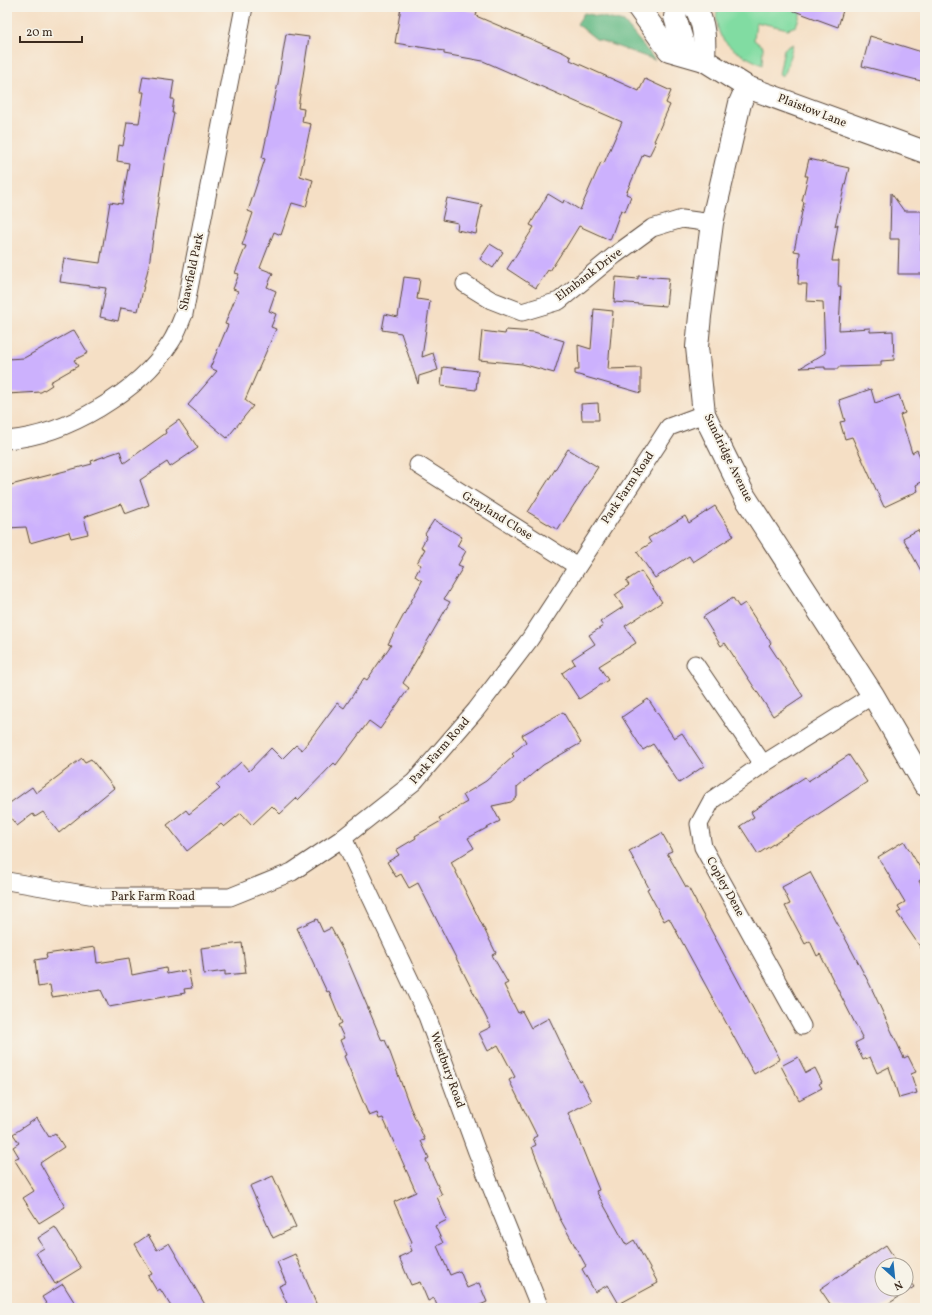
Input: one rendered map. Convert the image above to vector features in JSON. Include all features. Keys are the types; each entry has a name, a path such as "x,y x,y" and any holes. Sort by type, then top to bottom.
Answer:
{"street":[{"name":"Shawfield Park","path":"7,440 56,430 99,408 137,379 158,360 172,341 184,314 244,7"},
{"name":"Plaistow Lane","path":"638,7 669,50 695,57 746,87 925,152"},
{"path":"678,7 675,17 695,57"},
{"path":"695,7 699,14 705,41 695,57"},
{"name":"Sundridge Avenue","path":"746,87 740,103 712,224 697,347 704,414 745,497 873,695 923,777"},
{"name":"Elmbank Drive","path":"465,284 491,300 522,312 559,301 615,255 652,228 682,219 712,224"},
{"name":"Park Farm Road","path":"7,881 101,897 230,897 292,872 343,838 414,782 476,710 530,640 669,427 704,414"},
{"name":"Grayland Close","path":"418,466 577,566"},
{"path":"695,664 763,764"},
{"name":"Copley Dene","path":"802,1026 703,847 699,824 712,800 763,764 873,695"},
{"name":"Westbury Road","path":"343,838 427,1016 477,1152 540,1308"}],"green space":[{"path":"719,7 803,7 796,26 788,29 756,22 754,40 763,47 762,65 733,49 727,44 718,30 716,18"},
{"path":"584,13 624,22 655,60 596,39 577,24"},
{"path":"793,44 786,71 783,75 779,75 784,49"}],"building":[{"path":"401,7 467,7 466,10 477,12 476,16 564,53 571,57 570,60 639,91 645,79 671,91 666,103 670,105 654,141 656,142 649,156 643,154 626,194 631,196 625,212 621,210 610,240 579,226 550,271 548,270 536,288 507,269 534,227 530,225 548,194 563,203 564,200 580,210 601,162 604,163 622,122 483,61 444,54 444,51 395,43"},
{"path":"789,7 844,7 838,27 789,9"},
{"path":"286,34 309,37 298,108 304,109 302,122 311,124 300,176 313,180 306,207 292,203 281,235 274,232 260,268 273,273 267,287 276,291 269,311 276,314 271,327 276,329 245,400 253,406 227,438 188,405 217,371 210,368 228,325 225,324 238,291 233,289 239,274 235,273 246,246 242,245 253,213 248,211 265,159 262,158 278,83"},
{"path":"870,36 925,53 925,82 862,66"},
{"path":"143,76 174,80 171,99 174,99 172,113 174,113 165,158 149,265 138,311 121,308 118,321 100,317 106,288 60,282 64,258 100,263 110,202 122,204 129,163 117,161 119,145 123,146 127,122 139,123 144,92 140,92"},
{"path":"809,159 849,168 835,226 838,224 832,261 839,261 838,286 841,286 839,330 870,328 870,332 893,331 894,360 881,361 881,366 838,367 838,369 825,369 825,367 800,368 825,353 823,302 806,301 807,284 798,284 800,252 794,251 804,202 802,201 808,176 805,176"},
{"path":"891,193 904,211 922,211 921,250 925,250 925,274 898,274 899,239 890,239"},
{"path":"447,198 482,205 476,234 457,230 458,223 442,220"},
{"path":"490,244 503,252 493,268 480,259"},
{"path":"638,276 669,278 666,306 614,302 616,277 638,279"},
{"path":"404,277 420,279 417,299 430,301 422,357 433,353 438,370 419,376 418,384 401,333 382,330 385,314 398,317"},
{"path":"594,309 613,311 608,369 641,368 641,393 575,374 575,370 579,370 578,345 591,349"},
{"path":"74,330 88,353 74,360 78,366 50,382 52,385 41,392 7,394 7,359 24,358"},
{"path":"506,330 534,332 564,341 554,373 522,364 479,360 482,331 505,334"},
{"path":"443,367 478,371 476,390 441,386"},
{"path":"871,389 875,403 899,395 905,413 900,415 912,453 917,450 925,468 925,480 916,485 918,491 884,507 852,437 845,439 840,422 845,421 839,400"},
{"path":"598,403 599,420 582,420 581,404"},
{"path":"179,420 198,448 170,467 167,462 140,480 149,505 125,514 121,504 84,517 88,534 71,538 69,532 30,543 26,527 7,528 7,486 92,464 91,461 120,451 124,463 166,433 165,430"},
{"path":"568,449 598,467 558,530 528,512"},
{"path":"715,506 734,536 693,562 689,556 655,578 637,552 651,543 648,538 685,516 689,523"},
{"path":"434,520 462,537 457,546 466,551 458,565 463,567 444,599 450,602 403,683 409,688 380,729 369,721 336,765 334,763 298,800 297,798 280,814 272,806 252,825 241,813 224,827 221,824 187,851 167,825 186,810 189,814 220,789 216,785 241,762 249,771 271,748 282,759 296,745 302,750 337,703 344,708 364,678 367,680 391,645 388,644 422,581 415,576 421,565 417,563 425,549 421,547 427,536 425,534"},
{"path":"918,530 925,542 925,578 903,538"},
{"path":"641,571 662,602 625,626 636,643 599,666 608,680 579,699 562,673 575,664 572,659 595,644 589,635 603,626 600,622 623,607 615,595 629,585 626,581"},
{"path":"733,598 739,607 745,603 771,643 769,645 803,696 773,716 725,643 721,646 703,617"},
{"path":"648,699 674,738 682,733 704,766 679,783 653,744 643,750 622,717"},
{"path":"563,712 581,743 543,765 517,787 517,797 511,802 492,806 500,821 468,838 474,848 451,862 496,953 492,955 508,983 504,985 518,1013 522,1011 531,1028 549,1018 579,1081 581,1080 592,1101 568,1113 599,1190 596,1191 626,1245 634,1240 658,1283 619,1304 608,1285 595,1292 582,1269 586,1266 559,1217 532,1147 536,1145 533,1138 537,1136 509,1080 515,1077 498,1045 488,1051 479,1033 491,1027 418,883 409,888 401,874 396,877 387,862 399,855 396,850 416,838 415,836 441,821 439,818 467,802 463,795 486,781 514,756 512,754 526,742 522,735"},
{"path":"849,755 867,782 758,854 740,826 754,817 751,812 805,777 808,781"},
{"path":"82,758 85,762 91,759 114,788 59,833 43,812 35,817 33,814 17,826 7,813 7,805 32,787 36,793"},
{"path":"662,833 672,851 667,853 686,887 688,887 780,1059 754,1074 669,918 664,921 647,889 649,888 629,851"},
{"path":"904,841 925,876 919,881 925,892 925,954 897,913 901,911 898,906 905,902 878,857"},
{"path":"810,872 870,985 904,1058 908,1056 916,1072 911,1074 917,1093 899,1098 889,1067 877,1073 870,1057 863,1060 855,1043 863,1039 820,954 817,956 810,941 805,944 785,906 790,904 782,887"},
{"path":"317,919 323,932 331,928 346,956 382,1041 385,1040 388,1047 410,1107 425,1140 421,1141 429,1158 426,1160 442,1195 437,1197 447,1220 435,1226 443,1243 437,1246 450,1275 460,1271 467,1288 479,1283 487,1302 473,1308 438,1308 434,1298 428,1301 420,1282 411,1285 399,1257 412,1251 409,1243 412,1242 394,1202 416,1192 383,1118 379,1119 377,1113 369,1116 344,1056 346,1055 340,1040 344,1038 338,1025 342,1023 329,991 327,992 297,928"},
{"path":"242,943 246,973 225,975 225,971 204,974 201,948"},
{"path":"95,947 97,963 129,958 132,975 166,968 167,974 188,970 192,988 184,989 185,993 109,1007 101,990 52,997 50,985 38,987 35,960 47,958 46,954"},
{"path":"798,1057 806,1073 815,1068 822,1082 819,1084 822,1088 799,1100 781,1066"},
{"path":"37,1118 49,1137 55,1133 64,1147 40,1163 65,1207 39,1223 23,1198 34,1191 14,1159 19,1157 13,1147 19,1143 13,1134"},
{"path":"273,1176 296,1227 273,1238 250,1186"},
{"path":"55,1227 81,1268 55,1284 36,1253 44,1248 38,1238"},
{"path":"148,1235 157,1250 169,1243 207,1308 172,1308 160,1289 157,1291 148,1276 152,1274 135,1244"},
{"path":"886,1245 894,1257 874,1257 874,1297 899,1297 882,1308 833,1308 820,1289"},
{"path":"295,1254 318,1308 289,1308 279,1286 286,1283 277,1262"},
{"path":"63,1284 78,1308 49,1308 42,1297"}]}
